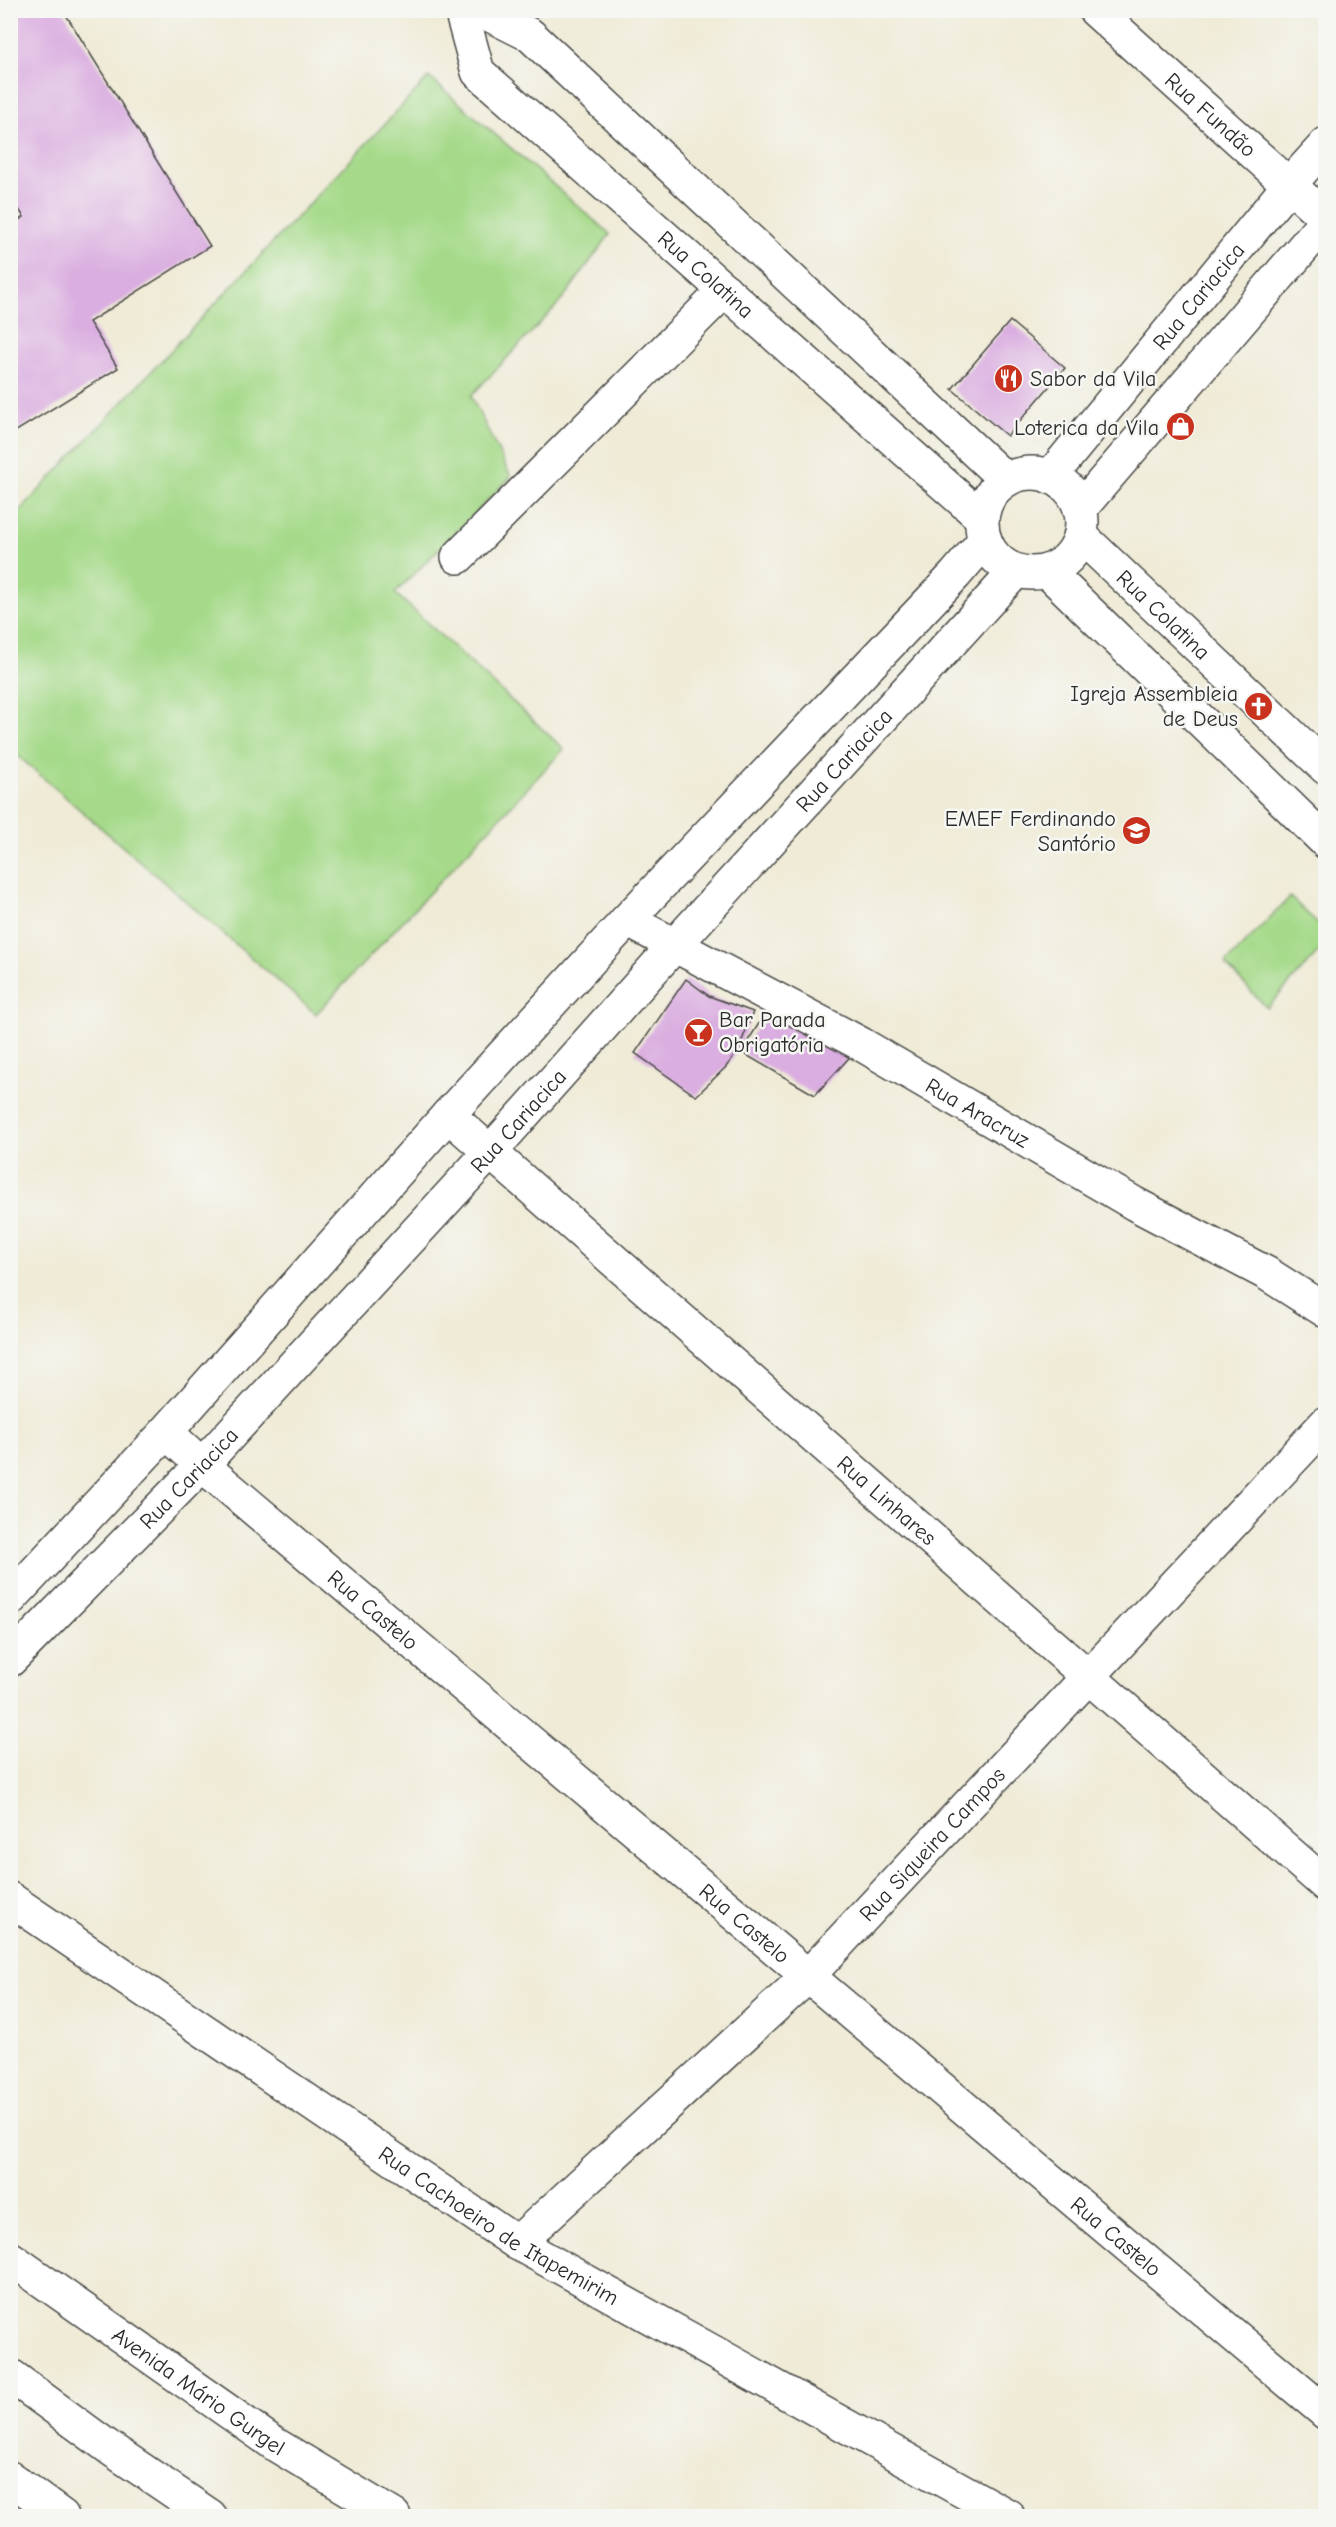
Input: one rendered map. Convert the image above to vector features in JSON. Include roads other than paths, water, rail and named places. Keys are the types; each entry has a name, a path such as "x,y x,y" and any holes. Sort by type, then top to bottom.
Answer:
{"street":[{"name":"Rua Colatina","path":"461,10 478,72 725,290 984,529"},
{"path":"480,10 530,35 1006,480"},
{"name":"Rua Fundão","path":"1095,10 1326,220"},
{"name":"Rua Cariacica","path":"1050,477 1289,185 1326,144"},
{"name":"Rua Cariacica","path":"1080,523 1326,220"},
{"path":"458,557 725,290"},
{"path":"1031,571 1055,568 1068,558 1080,523 1069,490 1050,477 1023,474 1006,480 992,492 984,529 994,556 1031,571 1326,842"},
{"name":"Rua Colatina","path":"1080,523 1326,768"},
{"name":"Rua Cariacica","path":"10,1599 166,1432 448,1115 627,920 955,575 984,529"},
{"name":"Rua Cariacica","path":"10,1660 202,1465 490,1152 674,946 1031,571"},
{"name":"Rua Aracruz","path":"627,920 861,1044 1135,1204 1266,1273 1326,1311"},
{"name":"Rua Linhares","path":"448,1115 1326,1885"},
{"name":"Rua Siqueira Campos","path":"517,2243 808,1976 1326,1423"},
{"name":"Rua Castelo","path":"166,1432 202,1465 1326,2413"},
{"name":"Rua Cachoeiro de Itapemirim","path":"10,1899 517,2243 1008,2517"},
{"name":"Avenida Mário Gurgel","path":"10,2258 276,2445 394,2517"},
{"path":"10,2375 111,2449 210,2517"},
{"path":"10,2478 62,2517"}],"place":[{"name":"Sabor da Vila","path":"1009,378"},
{"name":"Loterica da Vila","path":"1180,427"},
{"name":"Igreja Assembleia de Deus","path":"1259,706"},
{"name":"EMEF Ferdinando Santório","path":"1137,831"},
{"name":"Bar Parada Obrigatória","path":"698,1032"}]}
